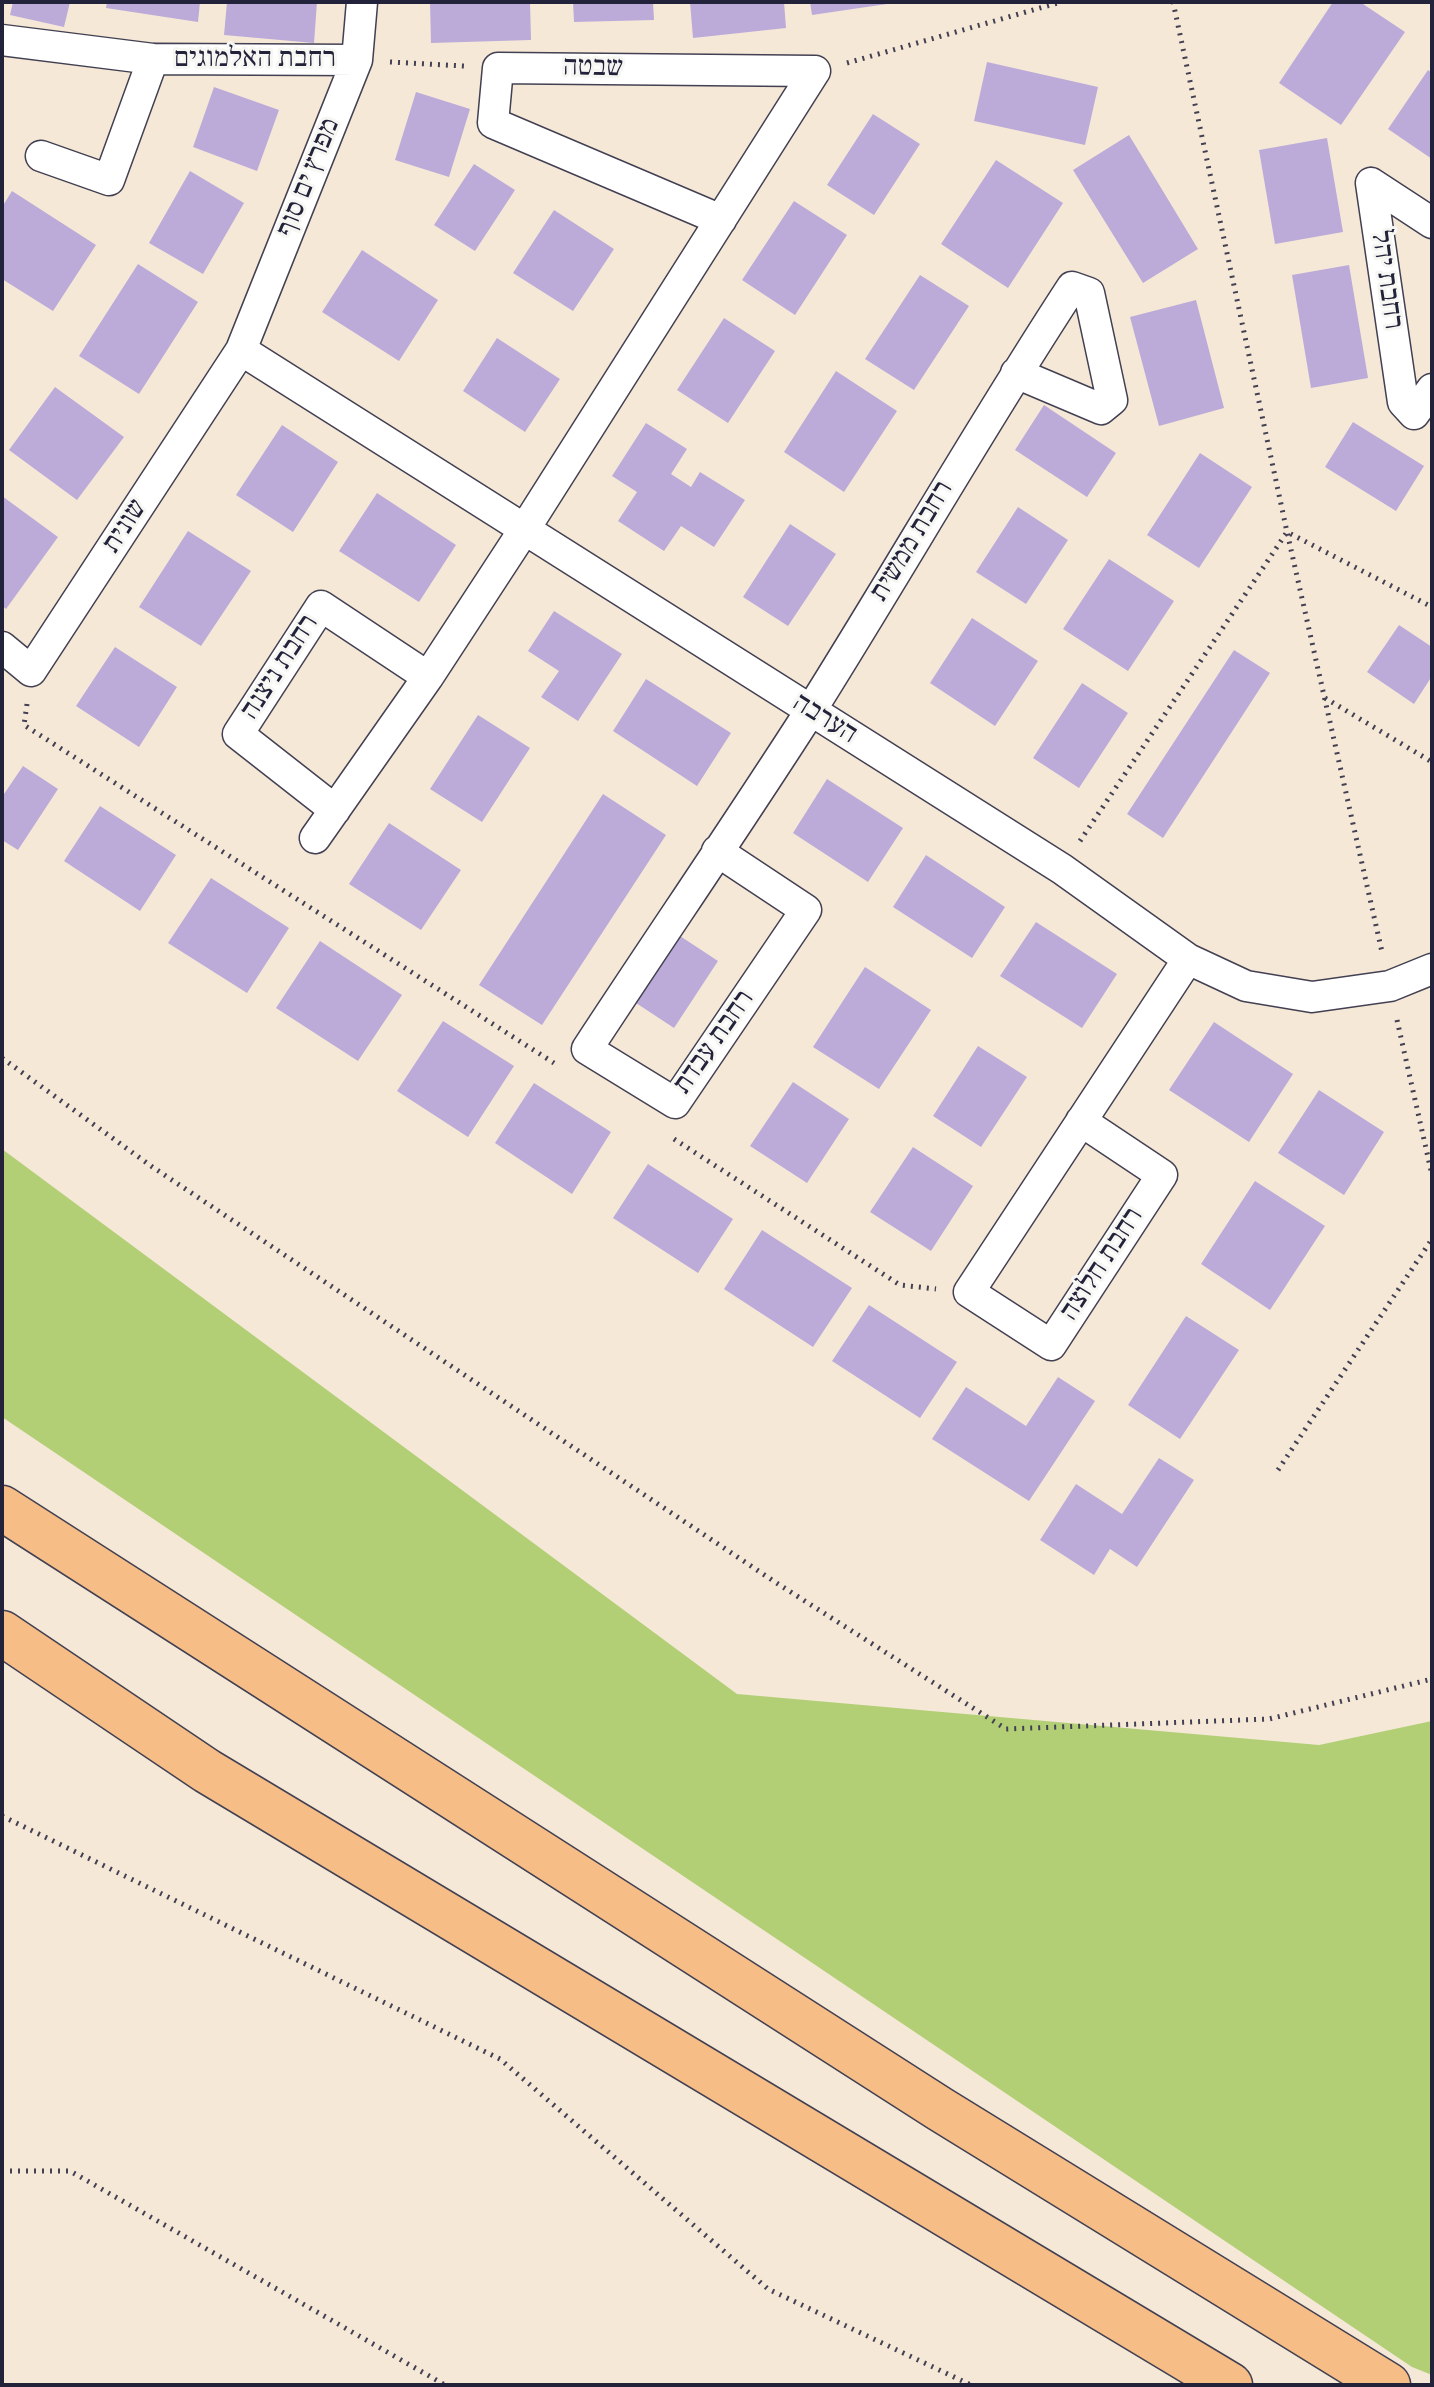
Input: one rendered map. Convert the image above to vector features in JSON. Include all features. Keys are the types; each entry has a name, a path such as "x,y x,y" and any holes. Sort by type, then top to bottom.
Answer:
{"highway":[{"path":"2,1508 940,2109 1388,2385"},
{"path":"2,1633 207,1771 1230,2385"}],"street":[{"name":"מפרץ ים סוף","path":"241,350 357,60 362,2"},
{"name":"רחבת האלמוגים","path":"2,40 153,59 357,60"},
{"name":"רחבת האלמוגים","path":"41,156 109,180 153,59"},
{"name":"שבטה","path":"498,68 815,71"},
{"path":"498,68 493,123 721,220"},
{"path":"315,838 428,677 524,530 815,71"},
{"name":"רחבת יהל","path":"1432,223 1371,183 1403,402 1414,414 1432,389"},
{"name":"הערבה","path":"241,350 1062,869 1188,959 1246,986 1312,997 1390,986 1432,969"},
{"name":"שונית","path":"31,671 241,350"},
{"name":"רחבת ממשית","path":"810,711 1016,373"},
{"name":"רחבת ניצנה","path":"335,810 238,734 321,606 428,677"},
{"path":"2,647 31,671"},
{"name":"רחבת עבדת","path":"717,851 806,910 675,1103 587,1049 717,851 810,711"},
{"path":"969,1292 1188,959"},
{"name":"רחבת חלוצה","path":"969,1292 1051,1345 1162,1175 1081,1121"}],"path":[{"path":"815,71 1061,2"},
{"path":"1173,2 1287,532 1432,1175"},
{"path":"357,60 498,68"},
{"path":"1287,532 1432,607"},
{"path":"1062,869 1287,532"},
{"path":"31,671 24,725 567,1071"},
{"path":"1325,697 1432,762"},
{"path":"2,1058 151,1166 775,1582 1006,1729 1269,1719 1432,1679"},
{"path":"673,1139 900,1285 969,1292"},
{"path":"1278,1470 1432,1239"},
{"path":"2,1816 500,2059 768,2289 971,2385"},
{"path":"2,2171 70,2171 445,2385"}],"green space":[{"path":"2,1149 737,1694 1319,1745 1432,1721 1432,2375 1412,2367 2,1417"}],"building":[{"path":"13,2 70,2 64,27 10,15"},
{"path":"107,2 200,2 198,22 106,8"},
{"path":"227,2 317,2 314,43 224,35"},
{"path":"430,2 530,2 531,40 431,43"},
{"path":"573,2 653,2 654,20 574,22"},
{"path":"690,2 784,2 786,28 693,38"},
{"path":"810,2 887,2 887,4 812,15"},
{"path":"1333,2 1360,2 1405,32 1341,125 1279,83"},
{"path":"987,62 1098,87 1085,145 974,121"},
{"path":"1428,70 1432,73 1432,159 1388,129"},
{"path":"214,87 279,110 257,171 193,147"},
{"path":"416,92 470,109 449,177 395,160"},
{"path":"873,114 920,144 874,215 827,185"},
{"path":"1129,135 1198,249 1143,283 1073,170"},
{"path":"1327,138 1343,232 1275,244 1259,150"},
{"path":"996,160 1063,203 1008,288 941,244"},
{"path":"474,164 515,190 475,251 434,225"},
{"path":"190,171 244,203 203,274 149,243"},
{"path":"12,191 96,245 53,311 2,279 2,207"},
{"path":"794,201 847,235 795,315 742,280"},
{"path":"554,210 614,249 573,311 513,273"},
{"path":"362,250 438,300 399,361 322,312"},
{"path":"138,264 198,302 139,394 79,356"},
{"path":"1349,265 1368,378 1311,388 1292,275"},
{"path":"920,275 969,306 914,390 865,359"},
{"path":"1196,300 1224,408 1159,426 1130,317"},
{"path":"724,318 775,351 728,423 677,390"},
{"path":"497,338 560,379 525,432 463,391"},
{"path":"836,371 897,411 844,492 784,452"},
{"path":"55,387 124,437 77,500 9,450"},
{"path":"1044,405 1116,453 1087,497 1015,450"},
{"path":"1353,422 1424,466 1396,511 1325,467"},
{"path":"646,423 687,449 671,474 691,487 700,472 745,500 714,547 681,526 664,551 618,521 637,492 612,476"},
{"path":"282,425 338,462 293,532 236,495"},
{"path":"1200,453 1252,487 1199,568 1147,535"},
{"path":"377,493 456,545 419,602 339,551"},
{"path":"2,496 58,537 6,609 2,606"},
{"path":"1018,507 1068,540 1026,604 976,572"},
{"path":"790,524 836,554 788,626 743,597"},
{"path":"188,531 251,571 201,646 139,607"},
{"path":"1109,559 1174,601 1128,671 1063,629"},
{"path":"554,611 622,654 578,721 541,697 559,671 528,651"},
{"path":"972,618 1038,661 995,726 930,683"},
{"path":"1399,625 1432,647 1432,676 1414,704 1367,672"},
{"path":"115,647 177,687 139,747 76,706"},
{"path":"1234,650 1270,673 1163,838 1127,814"},
{"path":"646,679 731,733 697,786 613,731"},
{"path":"1082,683 1128,713 1079,788 1033,758"},
{"path":"478,715 530,748 482,822 430,789"},
{"path":"23,766 58,789 18,850 2,840 2,797"},
{"path":"827,779 903,828 868,882 793,833"},
{"path":"603,794 666,835 542,1025 479,985"},
{"path":"100,806 176,855 140,911 64,861"},
{"path":"389,823 461,870 421,930 349,884"},
{"path":"926,855 1005,907 972,958 893,907"},
{"path":"211,878 289,928 247,993 168,943"},
{"path":"1036,922 1117,974 1082,1028 1000,976"},
{"path":"680,936 718,961 674,1028 636,1003"},
{"path":"320,941 402,995 358,1061 276,1008"},
{"path":"865,967 931,1010 879,1089 813,1047"},
{"path":"443,1021 514,1066 468,1137 397,1091"},
{"path":"1214,1022 1293,1074 1249,1142 1169,1090"},
{"path":"978,1046 1027,1077 981,1147 933,1116"},
{"path":"793,1082 849,1119 807,1183 750,1146"},
{"path":"534,1083 611,1132 572,1194 495,1143"},
{"path":"1319,1090 1384,1132 1344,1195 1278,1153"},
{"path":"913,1147 973,1186 931,1251 870,1212"},
{"path":"648,1164 733,1219 698,1273 613,1218"},
{"path":"1255,1181 1325,1226 1270,1310 1201,1264"},
{"path":"762,1230 852,1288 813,1347 724,1289"},
{"path":"869,1305 957,1362 920,1418 832,1361"},
{"path":"1186,1316 1239,1350 1180,1439 1128,1405"},
{"path":"1058,1377 1095,1401 1029,1501 932,1439 966,1387 1026,1426"},
{"path":"1159,1458 1194,1480 1137,1567 1110,1549 1094,1575 1040,1540 1076,1484 1122,1514"}]}
